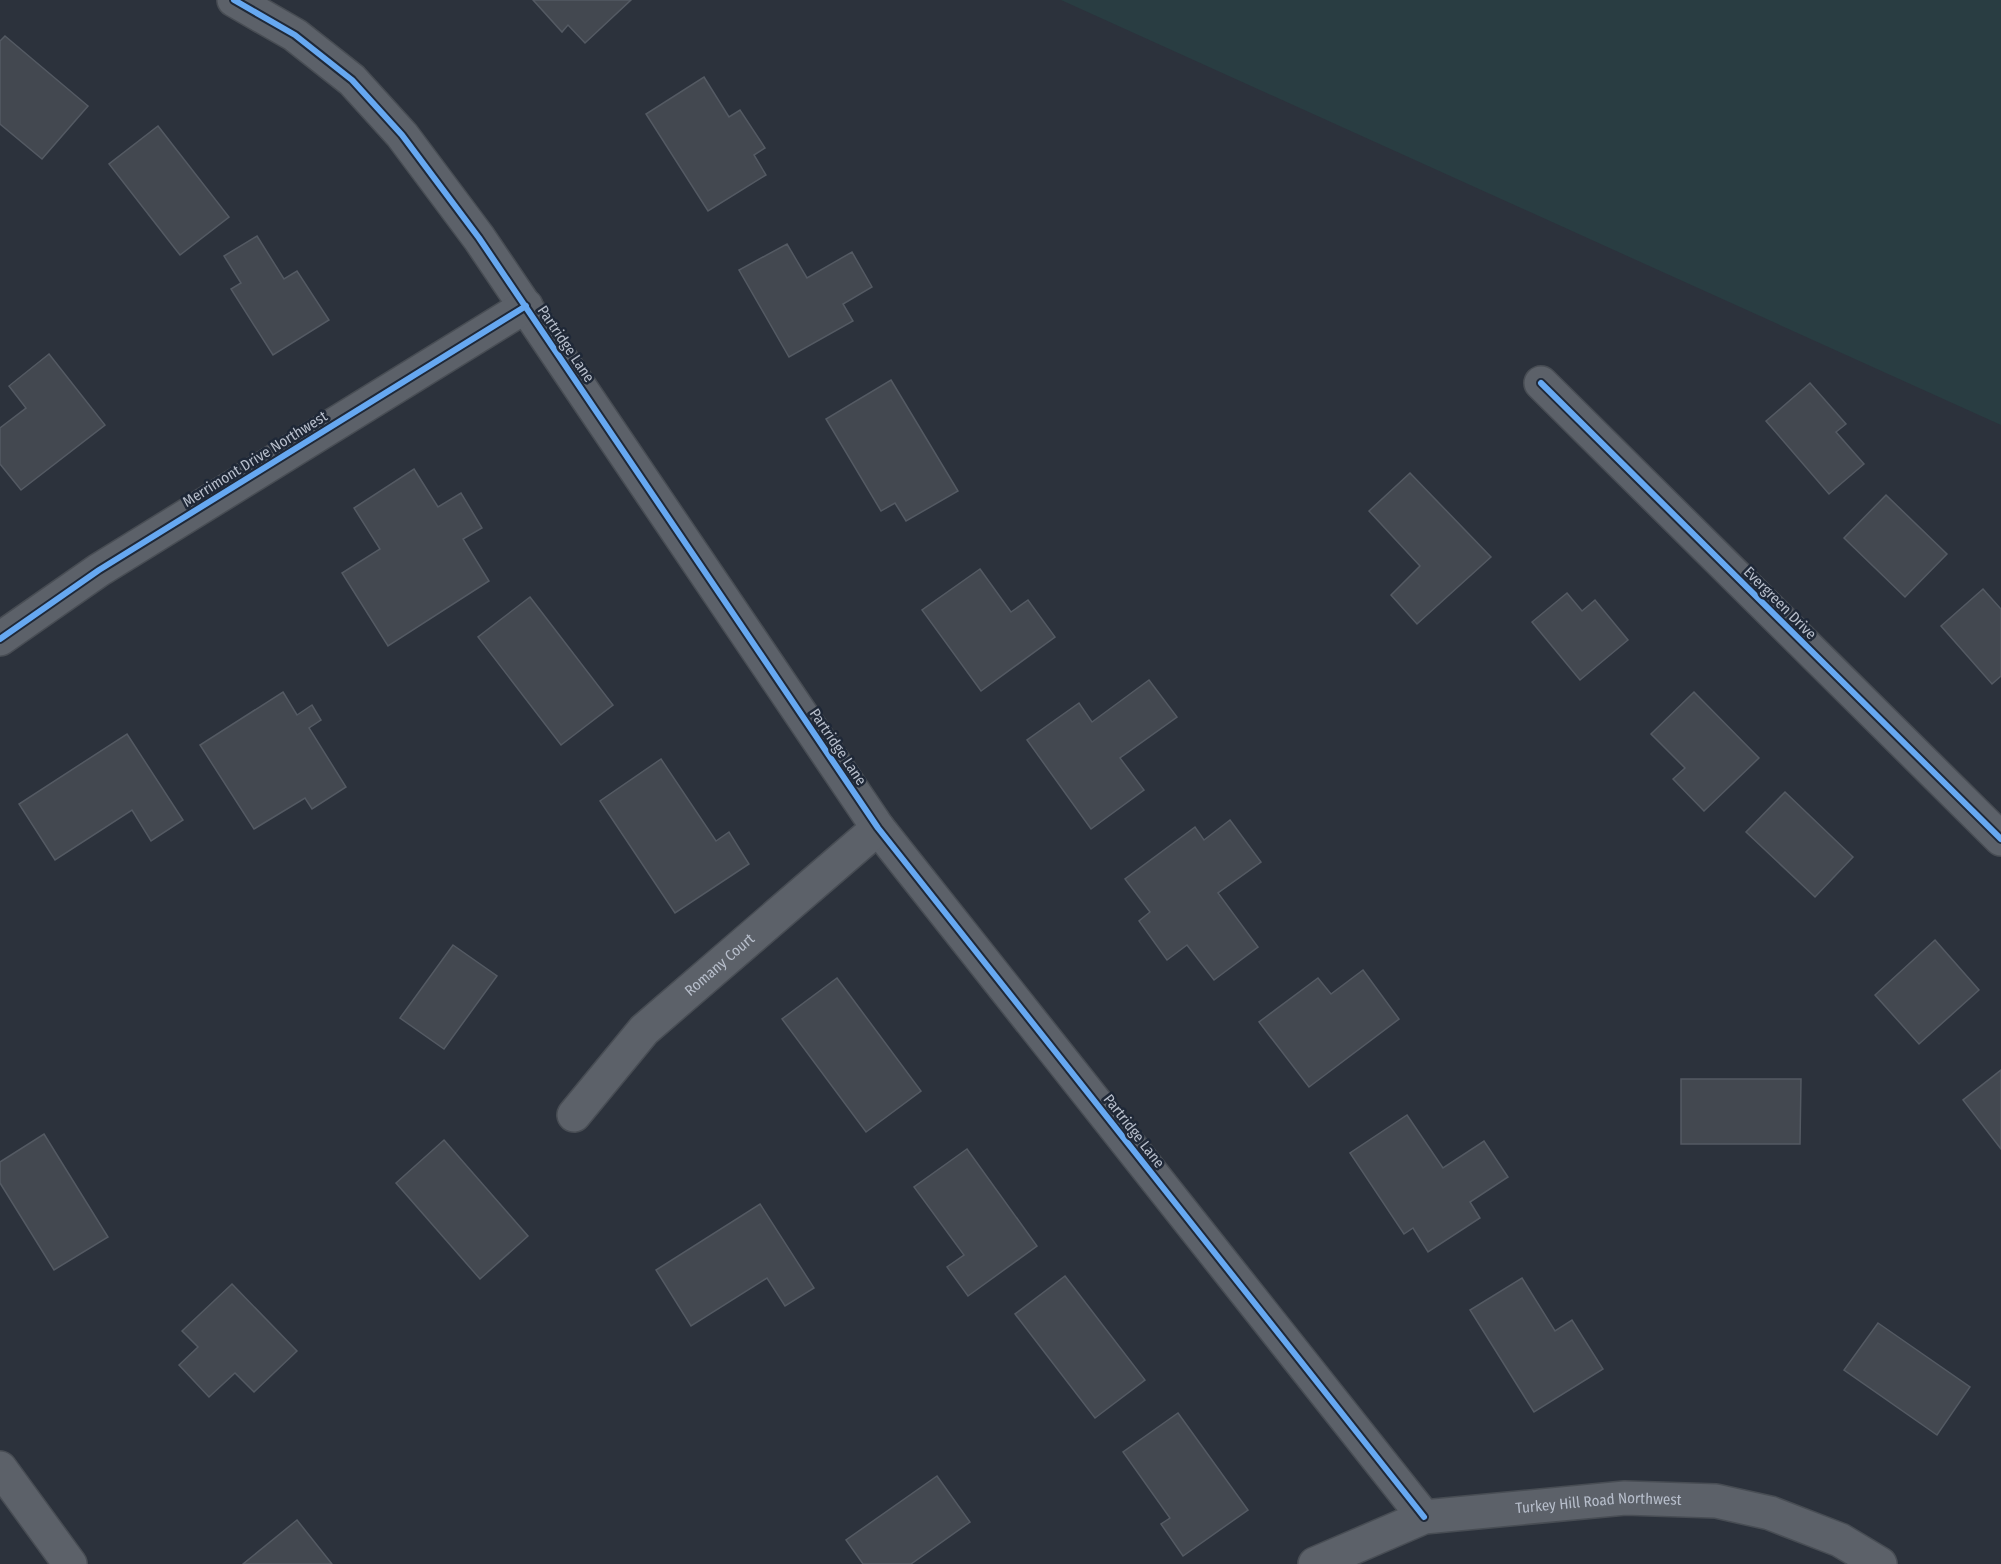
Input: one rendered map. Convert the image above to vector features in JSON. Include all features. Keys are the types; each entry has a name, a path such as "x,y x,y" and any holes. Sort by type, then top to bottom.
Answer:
{"street":[{"name":"Partridge Lane","path":"234,0 295,35 352,80 402,135 479,238 526,306 878,828 1424,1517"},
{"name":"Merrimont Drive Northwest","path":"0,639 99,570 526,306"},
{"name":"Evergreen Drive","path":"1541,383 2001,839"},
{"name":"Romany Court","path":"574,1115 644,1030 878,828"},
{"path":"0,1468 70,1564"},
{"name":"Turkey Hill Road Northwest","path":"1315,1564 1424,1517 1625,1498 1716,1501 1770,1513 1840,1540 1880,1564"}],"green space":[{"path":"1061,0 2001,0 2001,425"}],"building":[{"path":"533,0 631,0 585,43 568,25 562,32"},
{"path":"5,36 88,106 42,159 0,124 0,41"},
{"path":"704,77 729,117 740,110 765,148 754,155 766,175 708,211 646,114"},
{"path":"158,126 229,217 180,255 109,164"},
{"path":"257,236 284,279 297,271 329,320 273,355 231,289 241,283 224,256"},
{"path":"787,244 807,278 852,252 872,287 843,304 853,321 789,357 739,270"},
{"path":"49,354 105,425 21,490 0,464 0,428 26,408 9,386"},
{"path":"891,380 958,491 906,521 895,503 881,511 826,419"},
{"path":"1810,383 1846,424 1836,432 1864,464 1829,494 1766,421"},
{"path":"414,469 438,507 461,493 482,528 463,539 489,581 388,646 342,573 380,549 354,508"},
{"path":"1410,473 1491,557 1417,624 1391,595 1420,566 1369,511"},
{"path":"1886,495 1947,554 1905,597 1844,538"},
{"path":"980,569 1011,612 1028,600 1055,637 981,691 922,610"},
{"path":"1983,589 2001,609 2001,676 1992,684 1941,626"},
{"path":"1567,593 1582,611 1595,600 1628,640 1580,680 1532,622"},
{"path":"530,597 613,705 561,745 478,637"},
{"path":"1149,680 1177,717 1120,758 1144,790 1091,829 1027,740 1079,703 1092,722"},
{"path":"283,692 297,715 312,705 321,720 309,728 346,787 312,809 305,798 254,829 200,745"},
{"path":"1694,692 1759,758 1704,811 1673,779 1685,768 1651,734"},
{"path":"127,734 183,820 151,841 132,810 55,860 19,804"},
{"path":"661,759 716,841 729,832 749,864 675,913 600,801"},
{"path":"1785,792 1853,857 1815,897 1746,832"},
{"path":"1230,820 1261,862 1218,893 1258,947 1214,980 1187,945 1167,960 1139,921 1150,912 1125,879 1195,827 1204,840"},
{"path":"1935,940 1979,990 1919,1044 1875,995"},
{"path":"453,945 497,976 444,1049 400,1018"},
{"path":"1363,970 1399,1019 1309,1087 1259,1022 1318,978 1331,994"},
{"path":"837,978 921,1091 866,1132 782,1019"},
{"path":"2001,1070 2001,1149 1963,1100"},
{"path":"1681,1079 1801,1079 1800,1144 1681,1144"},
{"path":"1407,1115 1443,1168 1484,1141 1508,1177 1470,1202 1480,1218 1428,1252 1413,1228 1404,1234 1350,1153"},
{"path":"44,1134 108,1237 54,1270 0,1183 0,1162"},
{"path":"444,1140 528,1236 480,1279 396,1183"},
{"path":"967,1149 1037,1246 968,1296 947,1267 964,1255 914,1187"},
{"path":"760,1204 814,1288 785,1306 767,1278 691,1326 656,1270"},
{"path":"1065,1276 1145,1380 1095,1418 1015,1314"},
{"path":"1522,1278 1555,1331 1572,1320 1603,1369 1534,1412 1470,1310"},
{"path":"232,1284 297,1351 254,1392 235,1373 209,1397 179,1365 198,1347 182,1331"},
{"path":"1878,1323 1970,1387 1937,1435 1844,1370"},
{"path":"1178,1413 1248,1510 1183,1556 1161,1524 1170,1518 1123,1452"},
{"path":"937,1476 970,1522 911,1564 863,1564 846,1540"},
{"path":"297,1520 332,1564 243,1564"}],"cycle path":[{"path":"234,0 295,35 352,80 402,135 479,238 878,828 1424,1517"},
{"path":"0,639 99,570 526,306"},
{"path":"1541,383 2001,839"}]}
